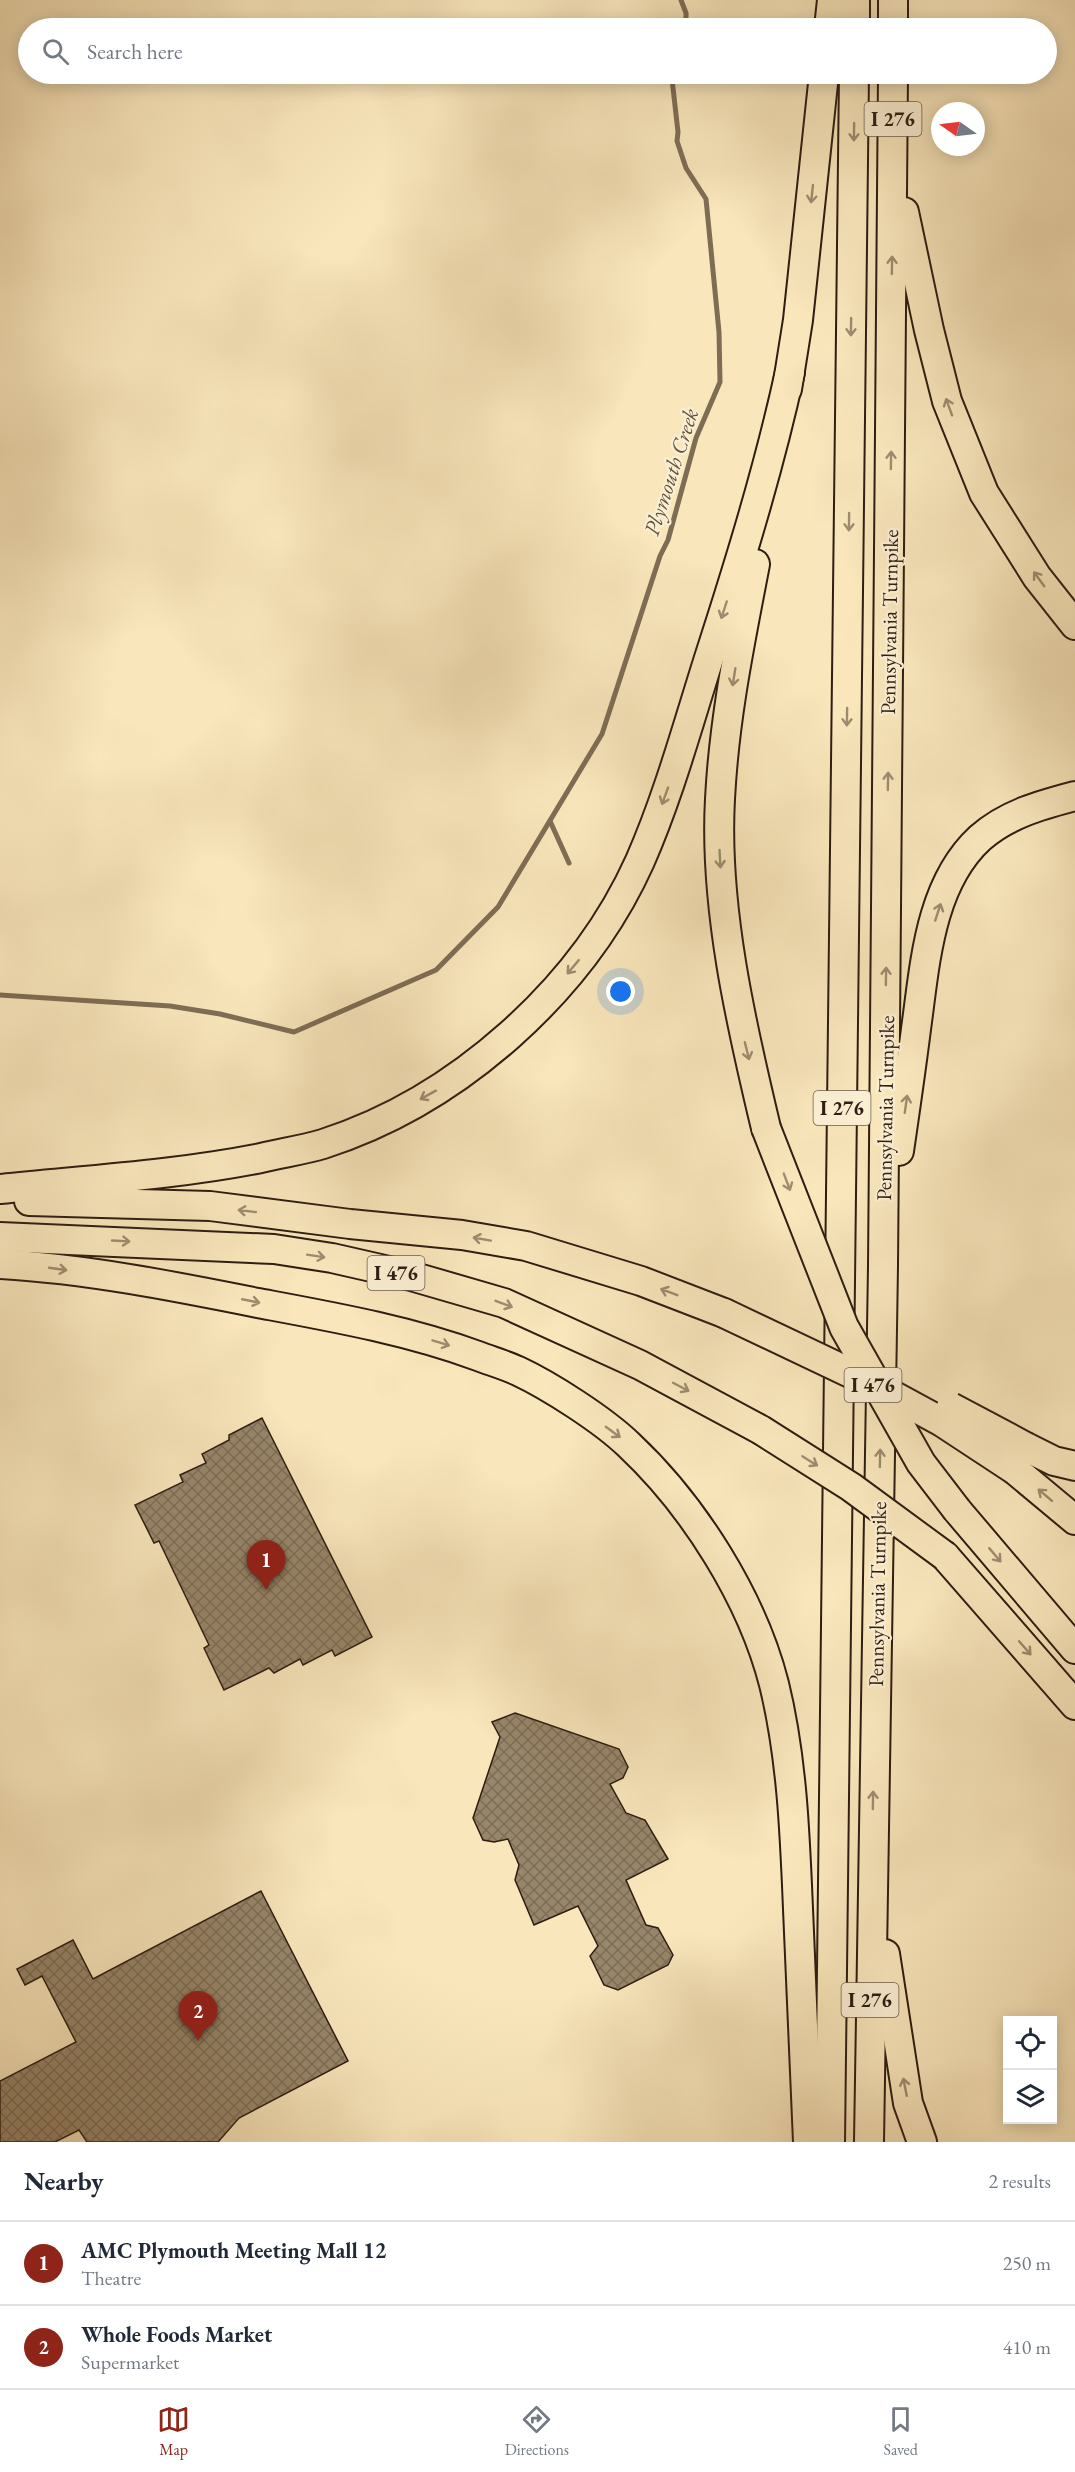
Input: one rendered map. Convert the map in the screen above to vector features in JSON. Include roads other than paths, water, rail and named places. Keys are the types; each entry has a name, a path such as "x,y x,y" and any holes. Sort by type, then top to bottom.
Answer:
{"highway":[{"path":"830,18 832,0"},
{"path":"855,0 855,18"},
{"path":"893,0 893,18"},
{"path":"824,84 798,320 735,671 720,800 722,891 741,1025 766,1128 844,1327 921,1463 957,1510 1075,1649"},
{"name":"Pennsylvania Turnpike","path":"830,2142 854,84"},
{"name":"Pennsylvania Turnpike","path":"869,2142 883,1266 893,84"},
{"path":"893,165 928,330 947,401 984,493 1037,577 1075,625"},
{"path":"0,1189 216,1167 321,1144 349,1135 402,1109 462,1075 534,1011 589,947 625,891 640,860 670,782 734,580 774,441 790,372"},
{"path":"883,1266 928,947 950,879 963,856 981,838 1004,821 1025,811 1075,796"},
{"name":"I 476","path":"0,1200 210,1206 350,1224 462,1235 526,1246 641,1281 724,1312 807,1338 865,1363 1021,1459"},
{"name":"I 476","path":"0,1237 274,1249 332,1258 411,1276 504,1303 639,1365 761,1430 851,1487 945,1556 1075,1659"},
{"path":"0,1264 42,1267 203,1292 360,1323 440,1342 517,1370 574,1404 628,1443 663,1480 696,1524 732,1581 755,1630 774,1684 786,1752 795,1850 808,2142"},
{"path":"1021,1459 1054,1461 1075,1466"},
{"path":"1021,1459 1075,1520"},
{"path":"945,1556 1075,1705"},
{"path":"872,1858 900,2064 908,2103 922,2142"}],"waterway":[{"name":"Plymouth Creek","path":"681,0 686,18"},
{"name":"Plymouth Creek","path":"0,995 170,1006 220,1014 294,1032 436,970 498,907 602,734 660,556 668,540 696,438 720,382 719,332 706,199 686,168 677,141 673,84"},
{"name":"Plymouth Creek","path":"550,821 569,863"}],"place":[{"name":"AMC Plymouth Meeting Mall 12","path":"266,1590"},
{"name":"Whole Foods Market","path":"198,2041"}]}
